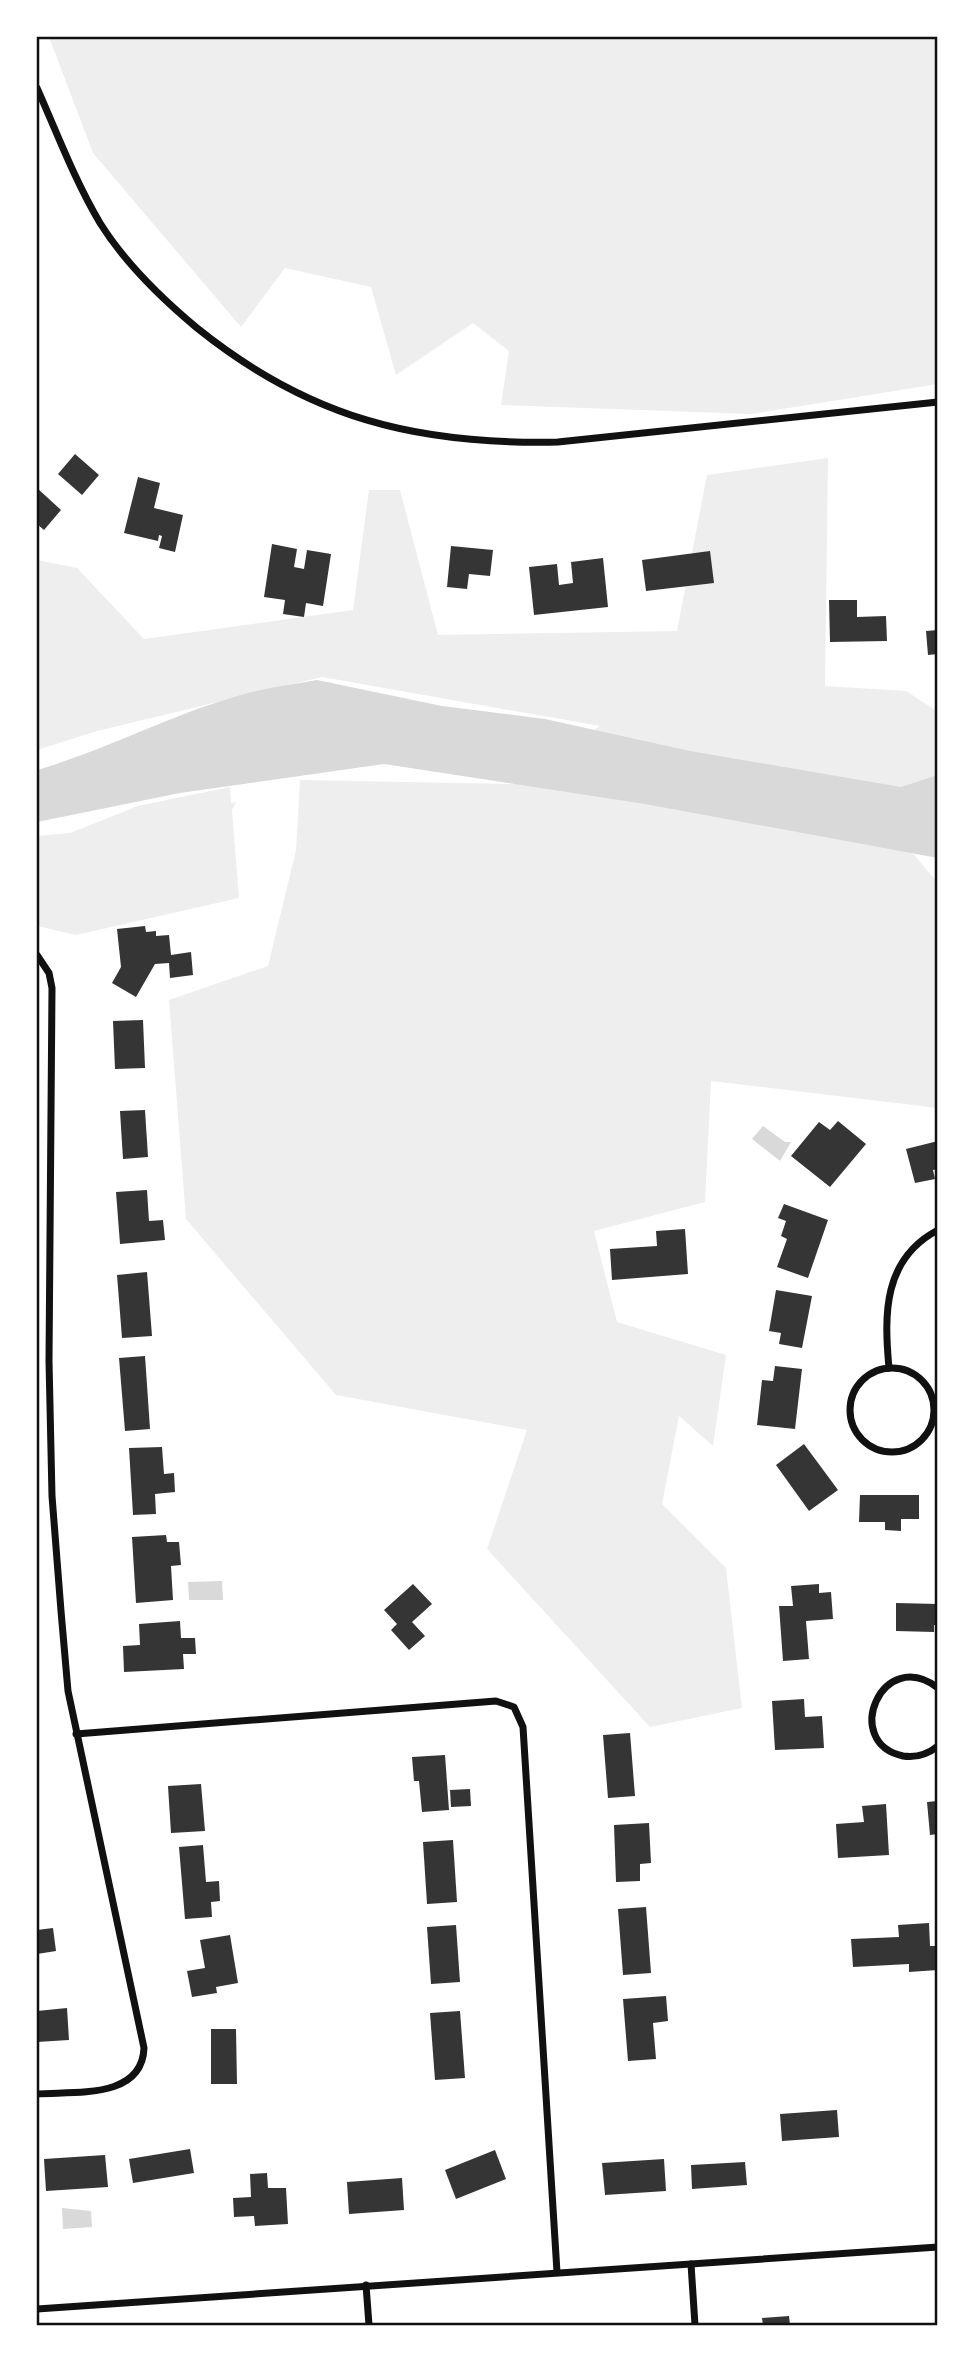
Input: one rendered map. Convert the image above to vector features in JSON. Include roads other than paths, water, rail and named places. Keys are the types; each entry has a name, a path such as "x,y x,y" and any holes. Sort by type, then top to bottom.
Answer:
{"street":[{"path":"37,88 101,223 161,298 225,350 293,393 359,418 435,437 503,443 558,442 938,401"},
{"path":"37,2094 115,2087 126,2083 138,2072 144,2056 68,1692 51,1496 48,1243 52,988 48,973 38,957"},
{"path":"889,1368 885,1326 891,1284 911,1250 938,1230"},
{"path":"889,1368 905,1370 919,1378 927,1386 934,1407 934,1418 924,1438 906,1450 895,1452 873,1448 864,1442 857,1434 849,1413 850,1402 860,1383 868,1375 889,1368"},
{"path":"938,1688 920,1678 900,1679 891,1683 877,1697 872,1716 872,1726 881,1743 898,1754 918,1756 938,1746"},
{"path":"76,1734 496,1701 514,1707 523,1727 558,2272"},
{"path":"37,2309 938,2247"},
{"path":"691,2263 695,2325"},
{"path":"366,2285 369,2325"}]}
